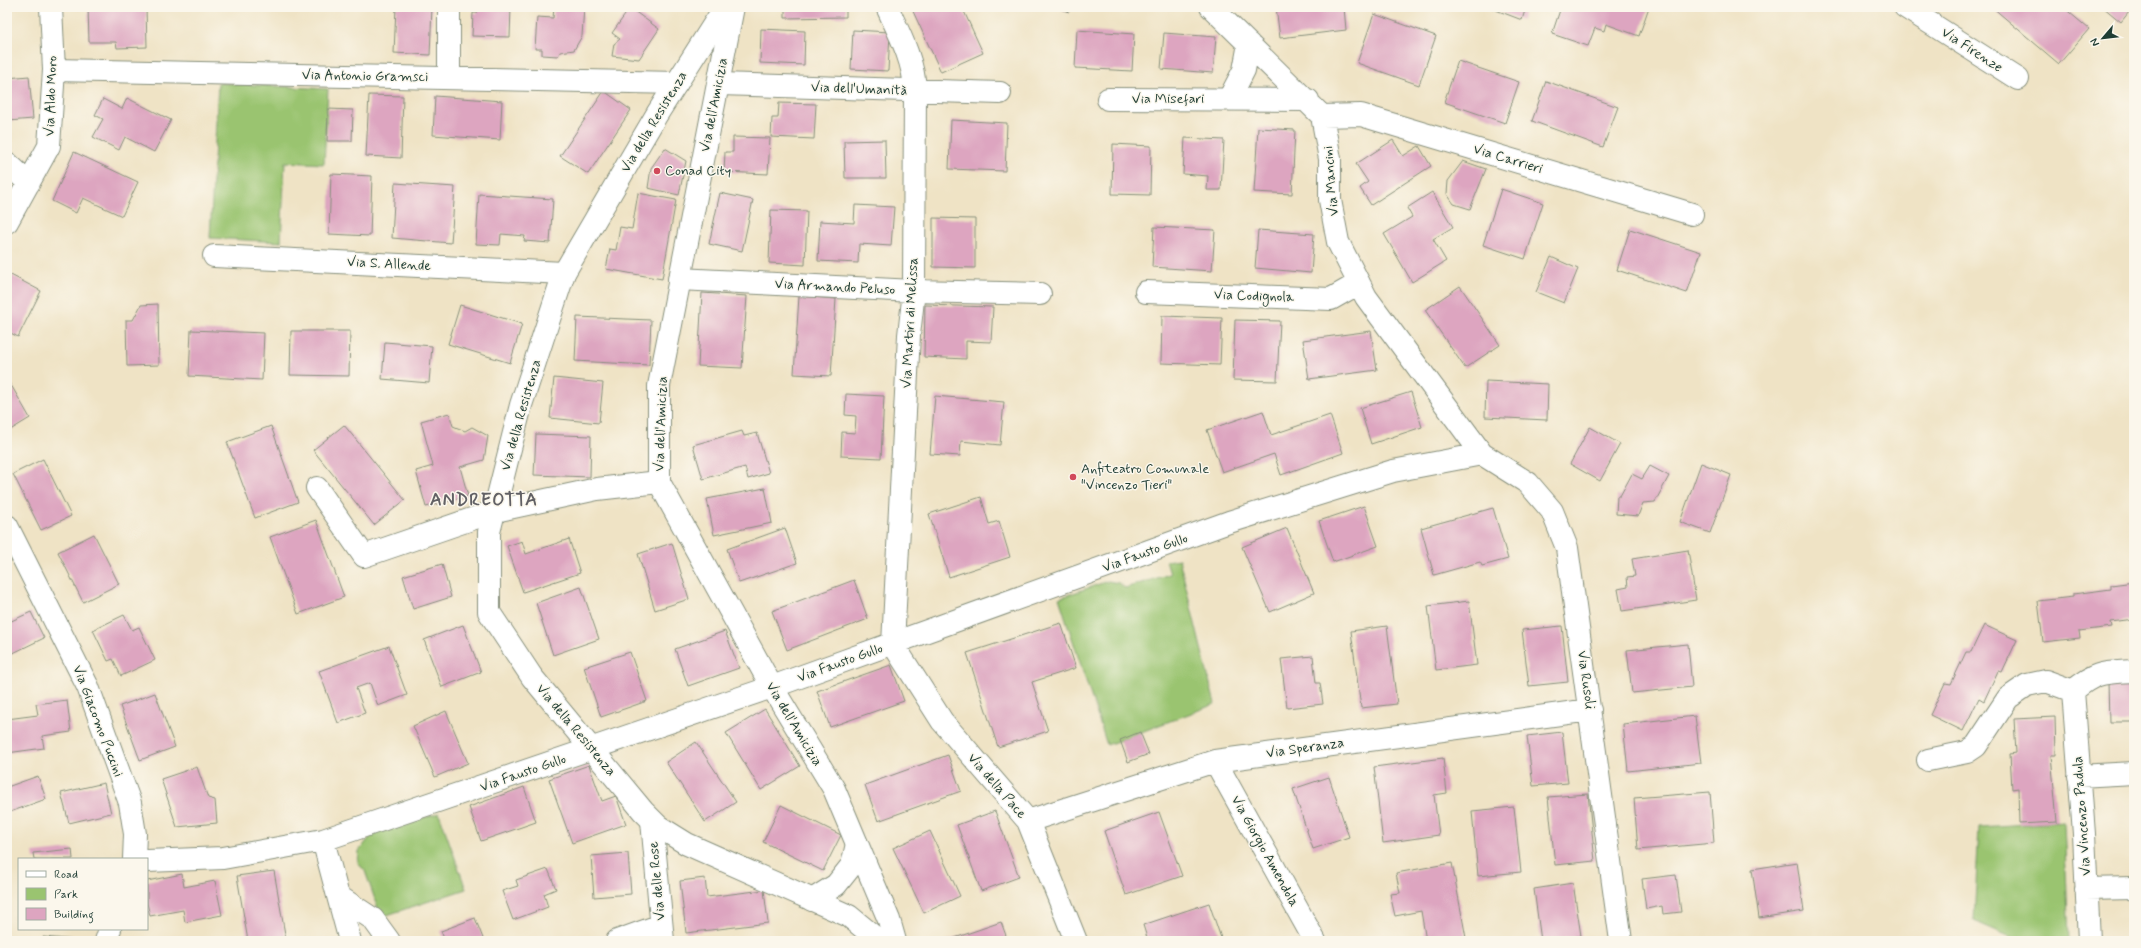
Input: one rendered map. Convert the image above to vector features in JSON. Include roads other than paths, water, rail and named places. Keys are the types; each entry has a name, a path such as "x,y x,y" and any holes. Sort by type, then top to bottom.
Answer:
{"street":[{"name":"Via Aldo Moro","path":"7,222 49,146 54,70 51,7"},
{"path":"449,7 449,78"},
{"name":"Via della Resistenza","path":"725,7 677,83 564,273 521,405 489,532 489,612 532,677 652,821 687,844 849,916 872,935 875,941"},
{"name":"Via dell'Amicizia","path":"733,7 721,75 679,279 659,386 659,482 772,687 834,790 890,920 895,941"},
{"name":"Via Martiri di Melissa","path":"886,7 901,36 912,69 915,90 914,291 910,335 893,644"},
{"path":"1211,7 1308,100 1322,116"},
{"name":"Via Firenze","path":"1905,7 2018,79"},
{"path":"1229,99 1244,70 1249,44"},
{"path":"696,53 706,52 715,55 721,75"},
{"name":"Via Antonio Gramsci","path":"54,70 677,83"},
{"name":"Via dell'Umanità","path":"721,75 915,90 1000,93"},
{"name":"Via Misefari","path":"1108,98 1308,100"},
{"name":"Via Carrieri","path":"1322,116 1360,115 1692,214"},
{"name":"Via Mancini","path":"1322,116 1330,159 1330,200 1338,242 1366,297 1482,454"},
{"path":"7,163 29,183"},
{"name":"Via S. Allende","path":"214,256 564,273"},
{"name":"Via Armando Peluso","path":"679,279 914,291 1040,294"},
{"name":"Via Codignola","path":"1146,292 1331,299 1359,283"},
{"name":"Via Fausto Gullo","path":"148,861 223,858 323,840 772,687 1237,520 1393,471 1482,454"},
{"name":"Via Rusoli","path":"1482,454 1528,483 1552,511 1568,548 1621,941"},
{"path":"316,488 364,556 495,511 597,489 659,482"},
{"name":"Via Giacomo Puccini","path":"7,526 88,687 130,802 136,834 134,858"},
{"name":"Via della Pace","path":"893,644 942,722 1028,821 1076,941"},
{"path":"1928,760 1967,752 1976,746 2008,698 2027,685 2046,681 2073,691 2087,679 2101,673 2134,671"},
{"name":"Via Vincenzo Padula","path":"2073,691 2089,941"},
{"name":"Via Speranza","path":"1028,821 1215,761 1590,710"},
{"name":"Via Giorgio Amendola","path":"1215,761 1315,941"},
{"path":"2079,776 2134,773"},
{"name":"Via delle Rose","path":"652,821 662,933"},
{"path":"323,840 348,937"},
{"path":"812,900 836,885 852,865 857,844"},
{"path":"2086,889 2134,888"},
{"path":"338,896 373,919 389,941"},
{"path":"106,941 110,930"},
{"path":"617,941 662,933"}],"place":[{"name":"Conad City","path":"657,171"},
{"name":"Anfiteatro Comunale \"Vincenzo Tieri\"","path":"1073,477"}],"district":[{"name":"ANDREOTTA","path":"484,500"}]}
